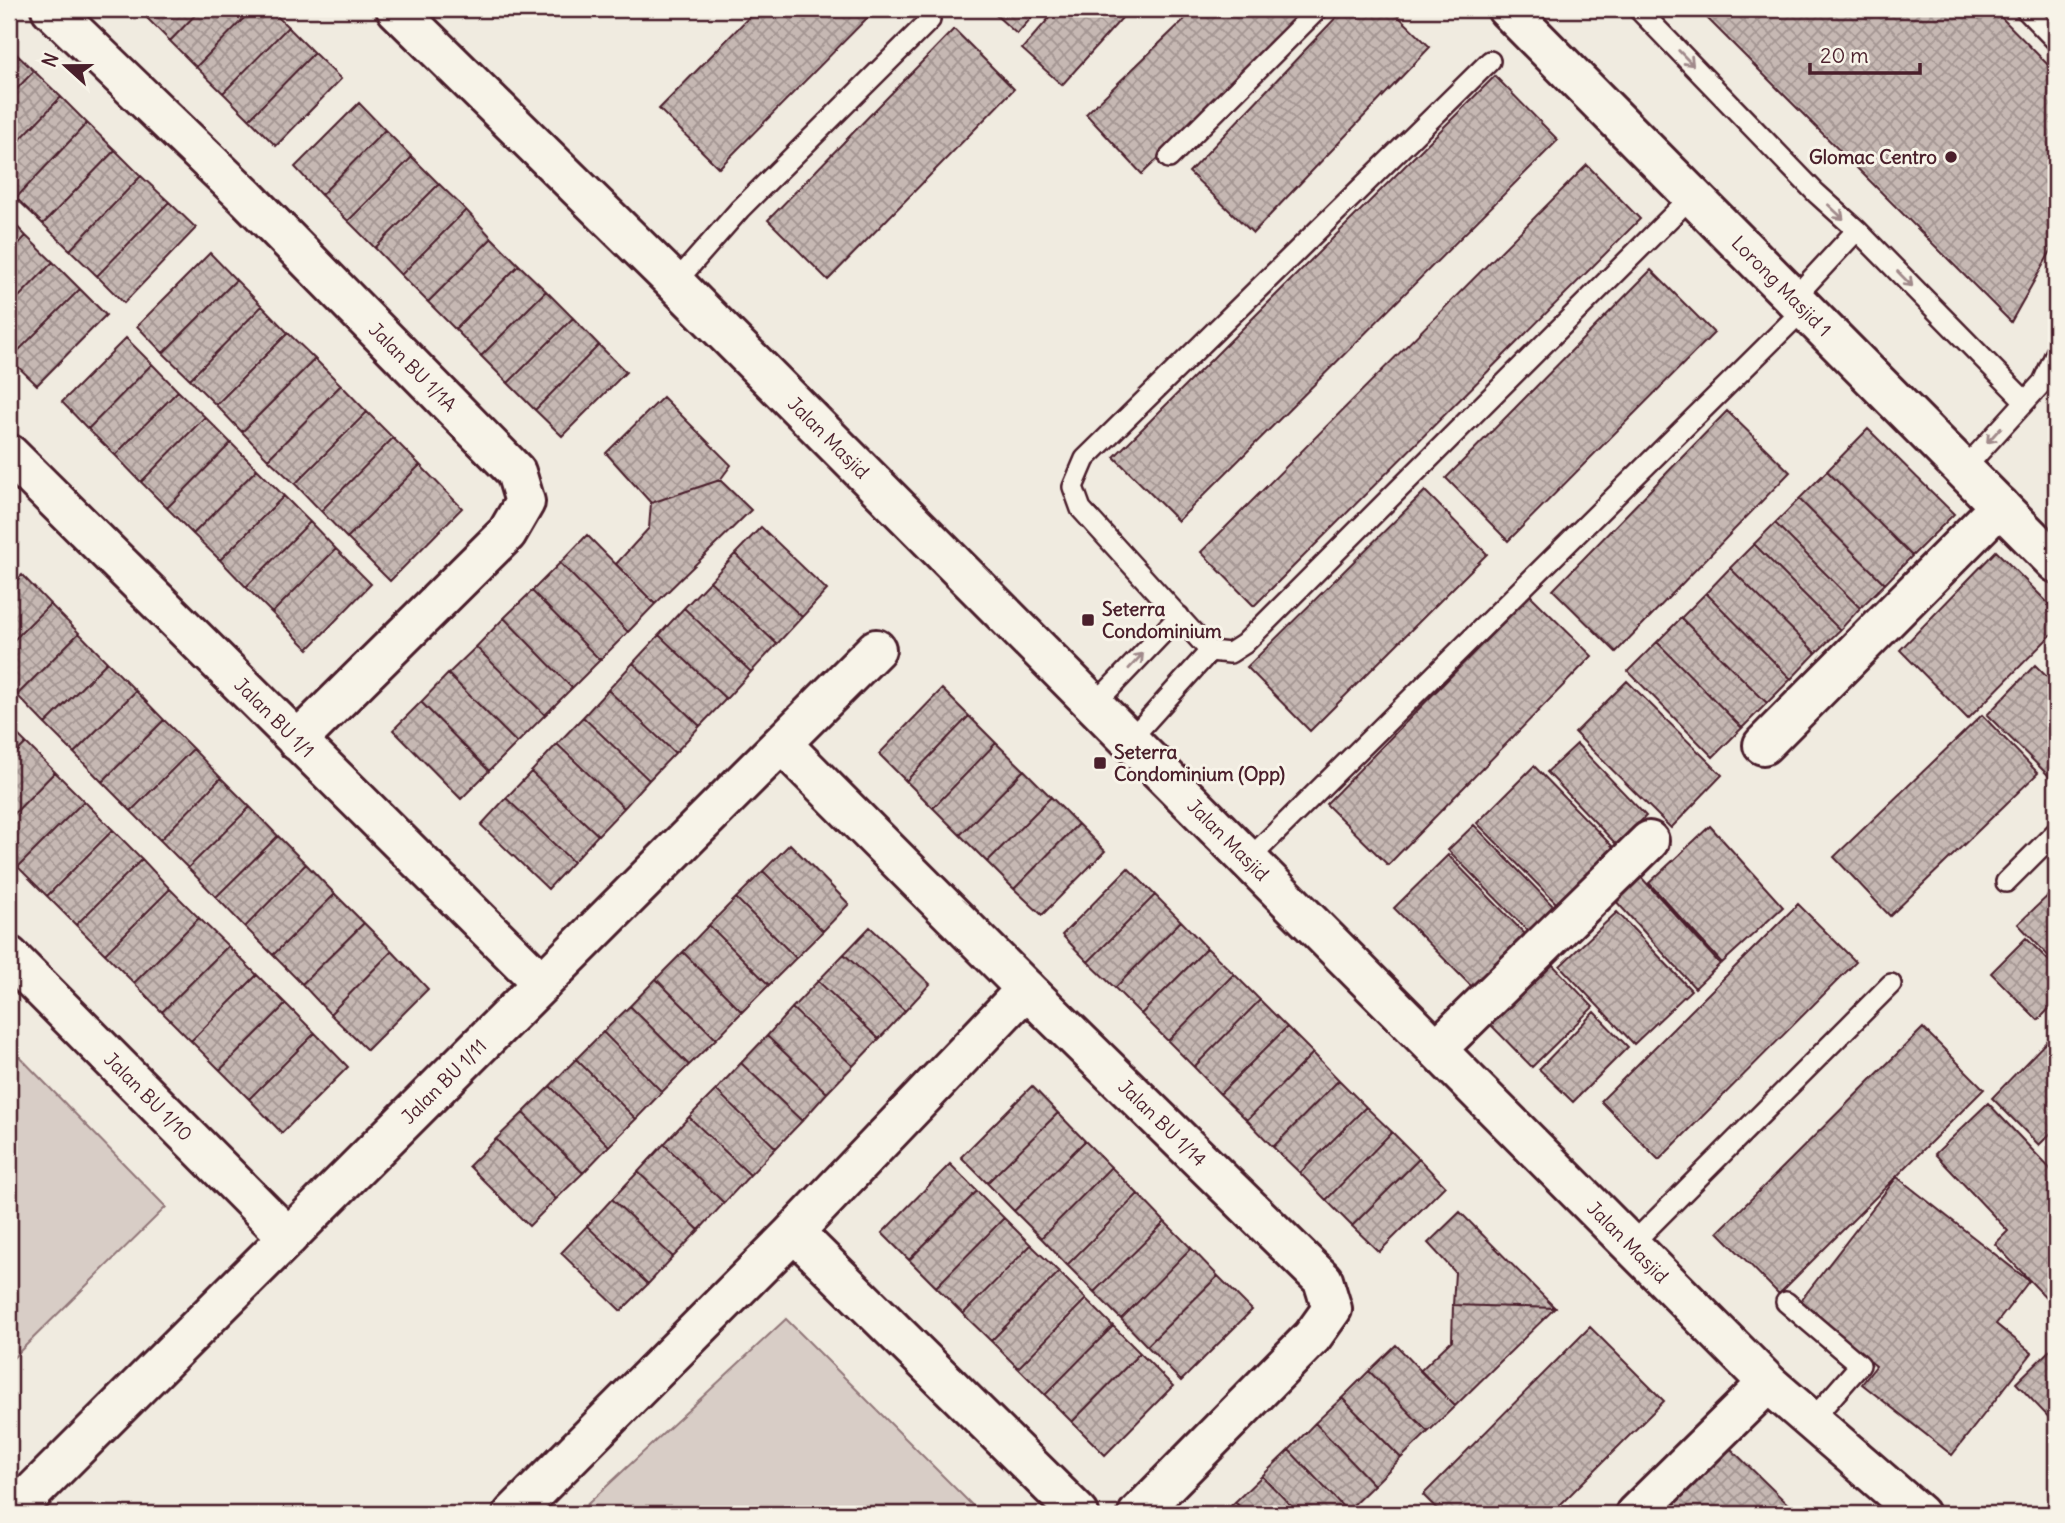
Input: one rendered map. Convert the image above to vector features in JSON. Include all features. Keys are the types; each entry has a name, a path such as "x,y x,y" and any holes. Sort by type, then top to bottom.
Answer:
{"street":[{"name":"Jalan BU 1/1A","path":"51,9 247,198 516,472 525,502 507,533 298,741"},
{"name":"Jalan Masjid","path":"396,9 675,283 1768,1383 1919,1514"},
{"name":"Lorong Masjid 1","path":"1507,9 2056,563"},
{"name":"Jalan BU 1/1","path":"15,471 298,741 542,983"},
{"path":"1763,746 2000,506"},
{"name":"Jalan BU 1/11","path":"11,1514 876,649"},
{"name":"Jalan BU 1/14","path":"782,744 1026,989 1323,1280 1332,1309 1312,1337 1138,1514"},
{"path":"1437,1049 1649,841"},
{"name":"Jalan BU 1/10","path":"9,956 288,1237"},
{"path":"513,1514 794,1232 1026,989"},
{"path":"794,1232 1079,1514"},
{"path":"1635,1514 1768,1383"}],"lane":[{"path":"1169,158 1318,9"},
{"path":"1638,9 1816,193 1857,230 2025,401"},
{"path":"2025,9 2056,41"},
{"path":"675,283 740,209 930,20"},
{"path":"1490,61 1085,459 1073,487 1081,509 1210,652 1230,653 1244,644 1692,195"},
{"path":"1248,860 1800,303 1857,230"},
{"path":"1964,469 2043,382 2056,353"},
{"path":"1094,705 1179,616"},
{"path":"1129,741 1210,652"},
{"path":"2006,883 2056,832"},
{"path":"1631,1245 1891,984"},
{"path":"1786,1302 1860,1365 1811,1421"}],"shaded area":[{"path":"9,1046 166,1207 9,1362"},
{"path":"786,1319 981,1514 577,1514"}],"building":[{"path":"148,9 201,9 170,41 143,14"},
{"path":"201,9 253,9 196,67 170,41"},
{"path":"253,9 270,9 288,27 223,93 196,67"},
{"path":"757,9 876,9 719,168 659,109"},
{"path":"989,9 1039,9 1017,34"},
{"path":"1057,9 1130,9 1062,85 1022,49"},
{"path":"1195,9 1313,9 1142,174 1086,114"},
{"path":"1344,9 1391,9 1430,47 1253,233 1189,172"},
{"name":"Glomac Centro","path":"1698,9 1993,9 2056,73 2056,242 2011,322"},
{"path":"288,27 314,53 249,119 223,93"},
{"path":"954,29 1014,89 828,280 768,220"},
{"path":"9,47 34,71 9,97"},
{"path":"314,53 341,79 276,146 249,119"},
{"path":"34,71 61,97 9,151 9,97"},
{"path":"1495,76 1558,140 1178,521 1114,457"},
{"path":"61,97 87,123 16,198 9,191 9,151"},
{"path":"359,103 385,130 321,195 295,167"},
{"path":"87,123 115,150 43,224 16,198"},
{"path":"385,130 412,157 348,221 321,195"},
{"path":"115,150 141,176 70,250 43,224"},
{"path":"412,157 439,184 375,248 348,221"},
{"path":"1587,165 1640,219 1254,606 1201,552"},
{"path":"141,176 169,202 97,276 70,250"},
{"path":"439,184 466,210 401,275 375,248"},
{"path":"169,202 196,228 124,303 97,276"},
{"path":"466,210 492,238 428,302 401,275"},
{"path":"9,218 26,236 9,254"},
{"path":"26,236 53,262 9,307 9,254"},
{"path":"492,238 519,265 455,329 428,302"},
{"path":"210,253 236,280 163,353 137,326"},
{"path":"53,262 80,289 10,359 9,307"},
{"path":"519,265 546,291 481,356 455,329"},
{"path":"1651,270 1714,333 1508,541 1446,478"},
{"path":"236,280 262,306 190,379 163,353"},
{"path":"80,289 106,315 37,385 10,359"},
{"path":"546,291 573,318 508,383 481,356"},
{"path":"262,306 288,333 216,405 190,379"},
{"path":"573,318 599,345 535,410 508,383"},
{"path":"288,333 315,359 242,432 216,405"},
{"path":"126,338 152,364 88,429 62,402"},
{"path":"599,345 626,372 562,436 535,410"},
{"path":"315,359 341,385 268,459 242,432"},
{"path":"152,364 178,391 115,455 88,429"},
{"path":"341,385 367,412 295,484 268,459"},
{"path":"178,391 205,417 141,482 115,455"},
{"path":"663,397 731,465 720,480 651,503 606,453"},
{"path":"1727,411 1790,472 1616,652 1553,590"},
{"path":"367,412 393,438 321,511 295,484"},
{"path":"205,417 231,443 167,508 141,482"},
{"path":"1868,429 1954,514 1912,556 1827,471"},
{"path":"393,438 420,465 347,538 321,511"},
{"path":"231,443 257,469 193,534 167,508"},
{"path":"420,465 462,508 390,581 347,538"},
{"path":"257,469 284,496 220,560 193,534"},
{"path":"1827,471 1912,556 1885,584 1799,499"},
{"path":"720,480 751,510 655,604 616,564 649,528 651,503"},
{"path":"1425,491 1487,554 1310,731 1247,667"},
{"path":"284,496 310,522 246,587 220,560"},
{"path":"1799,499 1885,584 1860,608 1775,523"},
{"path":"310,522 336,549 272,613 246,587"},
{"path":"1775,523 1860,608 1840,630 1754,544"},
{"path":"761,527 827,590 802,617 735,554"},
{"path":"587,535 655,604 628,632 560,563"},
{"path":"1754,544 1840,630 1816,653 1730,568"},
{"path":"336,549 371,584 308,649 272,613"},
{"path":"1996,551 2056,611 2056,630 1968,719 1900,650"},
{"path":"735,554 802,617 777,644 710,581"},
{"path":"560,563 628,632 600,660 532,591"},
{"path":"1730,568 1816,653 1791,679 1706,593"},
{"path":"22,575 50,604 9,645 9,588"},
{"path":"710,581 777,644 751,672 684,608"},
{"path":"532,591 600,660 572,688 504,618"},
{"path":"1706,593 1791,679 1767,703 1681,618"},
{"path":"1530,595 1592,656 1388,865 1326,804"},
{"path":"50,604 79,633 17,695 9,687 9,645"},
{"path":"684,608 751,672 726,699 659,635"},
{"path":"504,618 572,688 545,715 476,647"},
{"path":"1681,618 1767,703 1742,728 1657,642"},
{"path":"79,633 107,662 45,724 17,695"},
{"path":"659,635 726,699 700,726 633,663"},
{"path":"1657,642 1742,728 1713,757 1628,671"},
{"path":"476,647 545,715 517,743 448,674"},
{"path":"107,662 136,691 74,753 45,724"},
{"path":"633,663 700,726 675,753 608,690"},
{"path":"2035,665 2056,686 2056,783 1987,715"},
{"path":"448,674 517,743 489,771 421,702"},
{"path":"1627,681 1722,775 1671,828 1575,733"},
{"path":"942,689 969,716 906,781 879,754"},
{"path":"608,690 675,753 649,780 583,717"},
{"path":"136,691 164,720 102,782 74,753"},
{"path":"421,702 489,771 461,799 393,730"},
{"path":"1982,715 2038,773 1890,916 1834,857"},
{"path":"969,716 996,743 933,808 906,781"},
{"path":"583,717 649,780 624,808 557,744"},
{"path":"164,720 193,749 131,811 102,782"},
{"path":"9,726 26,743 9,760"},
{"path":"26,743 55,772 9,819 9,760"},
{"path":"996,743 1024,770 960,835 933,808"},
{"path":"557,744 624,808 598,835 531,772"},
{"path":"1577,744 1646,816 1617,845 1547,772"},
{"path":"193,749 221,778 160,840 131,811"},
{"path":"1534,766 1615,849 1558,905 1477,823"},
{"path":"1024,770 1051,797 987,862 960,835"},
{"path":"55,772 84,801 18,867 9,858 9,819"},
{"path":"531,772 598,835 573,862 506,798"},
{"path":"221,778 250,807 188,868 160,840"},
{"path":"1051,797 1078,824 1014,889 987,862"},
{"path":"506,798 573,862 548,889 481,825"},
{"path":"84,801 113,830 47,896 18,867"},
{"path":"250,807 278,836 216,897 188,868"},
{"path":"1078,824 1105,851 1042,915 1014,889"},
{"path":"1474,825 1555,908 1530,933 1448,850"},
{"path":"1710,826 1783,907 1722,963 1649,883"},
{"path":"113,830 142,859 76,925 47,896"},
{"path":"278,836 306,864 245,927 216,897"},
{"path":"790,844 849,904 823,931 763,871"},
{"path":"1448,855 1525,934 1472,987 1394,908"},
{"path":"142,859 170,889 105,954 76,925"},
{"path":"306,864 335,894 273,955 245,927"},
{"path":"1128,868 1155,895 1088,962 1062,935"},
{"path":"763,871 823,931 796,958 736,898"},
{"path":"1640,876 1720,964 1695,988 1614,899"},
{"path":"2056,888 2056,964 2018,924"},
{"path":"170,889 199,918 134,983 105,954"},
{"path":"335,894 364,923 302,984 273,955"},
{"path":"1155,895 1181,921 1115,988 1088,962"},
{"path":"736,898 796,958 769,985 709,925"},
{"path":"1798,904 1856,962 1659,1160 1601,1101"},
{"path":"1617,912 1691,990 1634,1044 1560,966"},
{"path":"199,918 228,946 162,1012 134,983"},
{"path":"1181,921 1207,948 1141,1014 1115,988"},
{"path":"364,923 392,951 330,1014 302,984"},
{"path":"709,925 769,985 742,1012 683,952"},
{"path":"870,927 930,984 905,1011 844,954"},
{"path":"2026,938 2056,968 2056,1002 2038,1020 1991,973"},
{"path":"228,946 257,975 191,1041 162,1012"},
{"path":"1207,948 1234,974 1168,1041 1141,1014"},
{"path":"392,951 428,989 367,1050 330,1014"},
{"path":"683,952 742,1012 716,1039 656,979"},
{"path":"844,954 905,1011 879,1039 818,981"},
{"path":"1550,962 1593,1007 1532,1067 1488,1022"},
{"path":"1234,974 1260,1000 1194,1067 1168,1041"},
{"path":"257,975 286,1004 220,1070 191,1041"},
{"path":"656,979 716,1039 689,1065 630,1006"},
{"path":"818,981 879,1039 853,1066 792,1008"},
{"path":"1260,1000 1287,1027 1220,1094 1194,1067"},
{"path":"286,1004 315,1033 249,1099 220,1070"},
{"path":"630,1006 689,1065 662,1092 603,1032"},
{"path":"792,1008 853,1066 827,1093 767,1036"},
{"path":"1594,1012 1628,1047 1573,1102 1539,1069"},
{"path":"1287,1027 1313,1053 1247,1120 1220,1094"},
{"path":"1923,1028 1984,1089 1779,1294 1718,1232"},
{"path":"603,1032 662,1092 636,1119 576,1059"},
{"path":"315,1033 348,1067 282,1133 249,1099"},
{"path":"2053,1035 2056,1039 2056,1128 2039,1145 1992,1098"},
{"path":"767,1036 827,1093 802,1121 741,1063"},
{"path":"1313,1053 1339,1080 1273,1147 1247,1120"},
{"path":"576,1059 636,1119 609,1146 550,1086"},
{"path":"741,1063 802,1121 776,1148 716,1090"},
{"path":"1339,1080 1366,1107 1300,1173 1273,1147"},
{"path":"550,1086 609,1146 583,1173 523,1113"},
{"path":"1032,1086 1058,1113 987,1183 961,1157"},
{"path":"716,1090 776,1148 750,1175 689,1117"},
{"path":"1988,1103 2056,1175 2056,1308 1995,1244 2008,1231 1935,1154"},
{"path":"1366,1107 1392,1132 1326,1200 1300,1173"},
{"path":"523,1113 583,1173 556,1199 496,1139"},
{"path":"1058,1113 1085,1141 1014,1211 987,1183"},
{"path":"689,1117 750,1175 724,1203 664,1144"},
{"path":"1392,1132 1419,1159 1352,1226 1326,1200"},
{"path":"496,1139 556,1199 529,1226 469,1166"},
{"path":"1085,1141 1111,1167 1041,1238 1014,1211"},
{"path":"664,1144 724,1203 699,1230 638,1172"},
{"path":"1419,1159 1445,1186 1379,1252 1352,1226"},
{"path":"950,1164 977,1191 909,1260 882,1233"},
{"path":"1111,1167 1138,1194 1067,1265 1041,1238"},
{"path":"638,1172 699,1230 673,1257 612,1199"},
{"path":"1897,1177 2029,1281 1996,1324 2032,1353 1952,1455 1862,1384 1876,1366 1798,1304"},
{"path":"977,1191 1004,1218 936,1287 909,1260"},
{"path":"1138,1194 1165,1222 1094,1292 1067,1265"},
{"path":"612,1199 673,1257 648,1284 587,1226"},
{"path":"1460,1212 1555,1308 1453,1305 1455,1272 1428,1243"},
{"path":"1004,1218 1031,1245 963,1314 936,1287"},
{"path":"1165,1222 1191,1248 1121,1319 1094,1292"},
{"path":"587,1226 648,1284 621,1311 561,1253"},
{"path":"1031,1245 1059,1272 991,1341 963,1314"},
{"path":"1191,1248 1218,1276 1147,1346 1121,1319"},
{"path":"1059,1272 1086,1299 1018,1368 991,1341"},
{"path":"1218,1276 1252,1310 1181,1381 1147,1346"},
{"path":"1086,1299 1113,1326 1045,1395 1018,1368"},
{"path":"1453,1305 1555,1308 1455,1406 1420,1371 1452,1340"},
{"path":"1113,1326 1140,1353 1072,1422 1045,1395"},
{"path":"1590,1327 1664,1401 1551,1514 1442,1514 1423,1495"},
{"path":"2056,1344 2056,1425 2016,1383"},
{"path":"1396,1345 1455,1406 1428,1432 1369,1371"},
{"path":"1140,1353 1173,1386 1105,1455 1072,1422"},
{"path":"1369,1371 1428,1432 1401,1458 1342,1398"},
{"path":"1342,1398 1401,1458 1374,1485 1315,1423"},
{"path":"1315,1423 1374,1485 1347,1511 1289,1450"},
{"path":"1729,1447 1798,1514 1664,1514"},
{"path":"1289,1450 1347,1511 1344,1514 1299,1514 1262,1476"},
{"path":"1262,1476 1299,1514 1247,1514 1235,1502"},
{"path":"1235,1502 1247,1514 1223,1514"}],"place":[{"name":"Glomac Centro","path":"1951,157"},
{"name":"Seterra Condominium","path":"1088,620"},
{"name":"Seterra Condominium (Opp)","path":"1100,763"}]}
